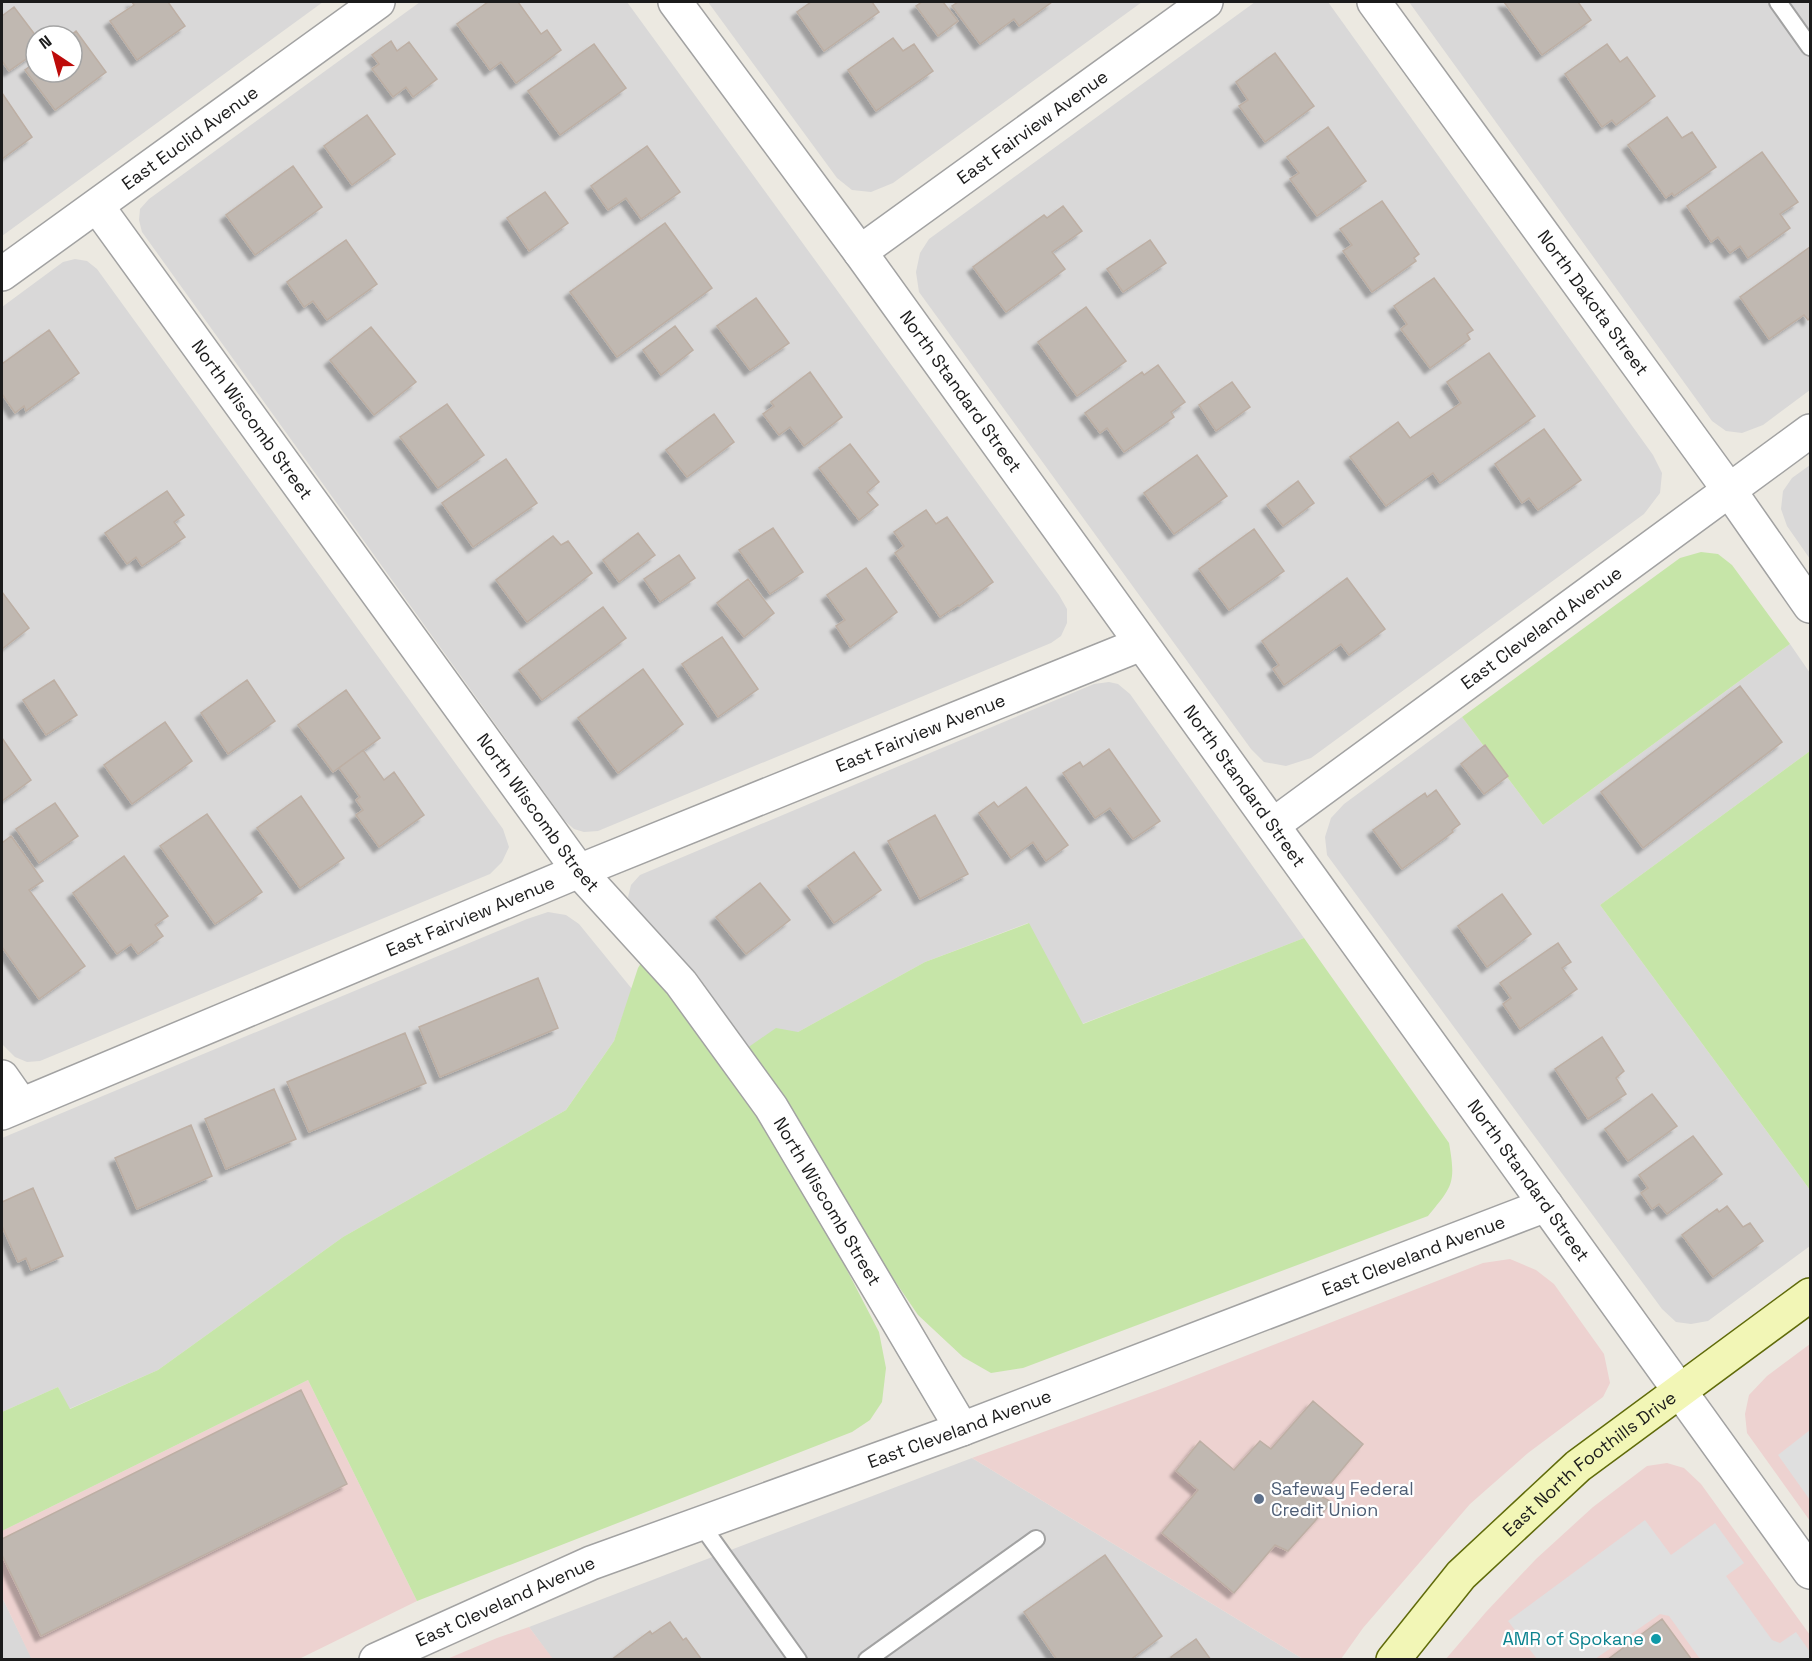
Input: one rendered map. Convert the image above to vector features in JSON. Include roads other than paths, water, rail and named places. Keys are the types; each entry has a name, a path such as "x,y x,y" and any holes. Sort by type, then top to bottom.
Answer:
{"main road":[{"name":"East North Foothills Drive","path":"1393,1659 1461,1575 1578,1466 1810,1295"}],"street":[{"name":"East Euclid Avenue","path":"2,274 378,2"},
{"name":"North Standard Street","path":"675,2 860,252 1810,1572"},
{"name":"East Fairview Avenue","path":"860,252 1206,2"},
{"name":"North Dakota Street","path":"1374,2 1729,490 1810,606"},
{"name":"North Wiscomb Street","path":"97,207 579,871 681,983 771,1107 962,1429"},
{"name":"East Cleveland Avenue","path":"1273,825 1810,431"},
{"name":"East Fairview Avenue","path":"11,1109 579,871 1141,644"},
{"path":"2,1077 11,1109"},
{"name":"East Cleveland Avenue","path":"376,1659 591,1563 962,1429 1546,1205"}],"lane":[{"path":"1778,2 1810,46"},
{"path":"700,1523 798,1659"},
{"path":"867,1659 1036,1539"}],"place":[{"name":"Safeway Federal Credit Union","path":"1259,1499"},
{"name":"AMR of Spokane","path":"1656,1639"}]}
